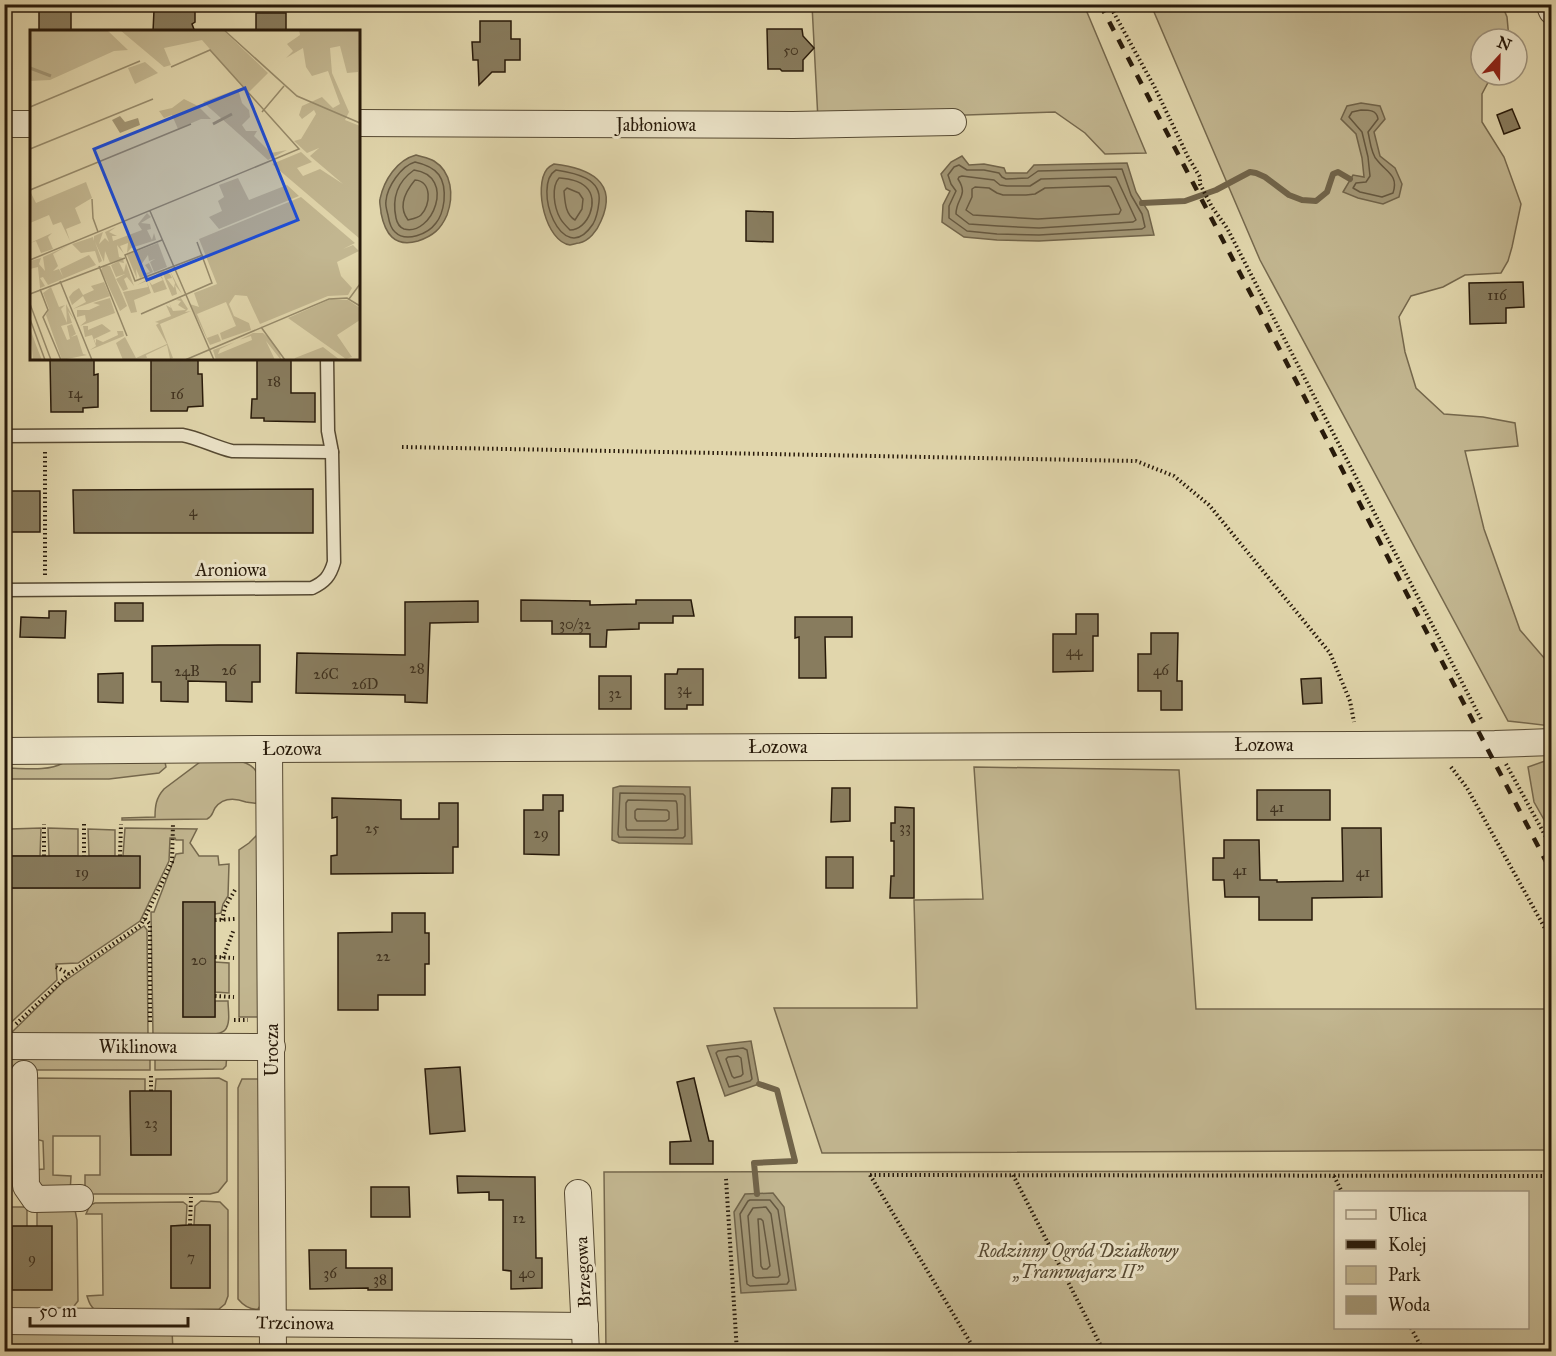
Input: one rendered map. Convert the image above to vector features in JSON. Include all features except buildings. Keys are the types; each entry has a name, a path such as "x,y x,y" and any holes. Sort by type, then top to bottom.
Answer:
{"street":[{"path":"1549,4 1551,12"},
{"name":"Jabłoniowa","path":"360,123 793,125 953,122"},
{"path":"4,124 30,124"},
{"name":"Łozowa","path":"4,751 1434,745 1551,742"},
{"name":"Urocza","path":"269,749 273,1352"},
{"name":"Wiklinowa","path":"8,1037 150,1047 272,1047"},
{"path":"24,1074 26,1186 35,1199 80,1198"},
{"name":"Brzegowa","path":"579,1193 586,1352"},
{"name":"Trzcinowa","path":"4,1321 585,1326"}],"lane":[{"name":"Aroniowa","path":"4,590 312,588 322,583 331,575 334,562 327,360"},
{"path":"4,436 182,435 232,451 332,452"}],"path":[{"path":"1109,4 1155,88 1200,177 1200,184 1212,207 1227,228 1551,848"},
{"path":"45,436 45,589"},
{"path":"402,447 1136,461 1174,476 1209,505 1330,653 1350,701 1358,745"},
{"path":"1434,745 1467,788 1551,941"},
{"path":"5,856 7,824"},
{"path":"44,824 44,856"},
{"path":"84,824 84,856"},
{"path":"120,856 121,824"},
{"path":"8,1037 69,974 141,925 172,862 173,824"},
{"path":"222,920 225,907 235,890"},
{"path":"145,919 150,924 150,1047"},
{"path":"215,920 235,919"},
{"path":"223,958 234,929"},
{"path":"215,957 234,958"},
{"path":"56,967 69,974"},
{"path":"215,996 234,997"},
{"path":"151,1075 151,1091"},
{"path":"1013,1174 1104,1352"},
{"path":"976,1352 870,1175 1551,1176"},
{"path":"1334,1176 1342,1191"},
{"path":"726,1179 737,1352"},
{"path":"190,1225 191,1197"},
{"path":"1412,1329 1424,1352"}],"green space":[{"path":"812,5 1084,5 1146,153 1105,154 1085,133 1055,112 818,120"},
{"path":"1151,5 1502,5 1508,27 1469,27 1469,87 1486,87 1482,94 1482,122 1504,157 1521,204 1508,261 1501,273 1465,275 1443,287 1411,296 1399,317 1405,352 1416,388 1444,414 1483,417 1515,423 1518,446 1465,451 1484,529 1520,630 1551,666 1551,726 1508,721 1260,260"},
{"path":"204,759 235,760 249,765 259,778 261,804 233,799 225,800 218,804 207,819 122,820 122,818 155,817 156,802 164,789"},
{"path":"1551,761 1551,832 1534,802 1528,767"},
{"path":"165,762 166,767 159,773 109,779 5,779 4,768 42,769 63,763"},
{"path":"974,767 1179,770 1196,1009 1551,1009 1551,1150 822,1153 774,1008 917,1008 914,900 983,899"},
{"path":"41,828 40,856 11,856 10,829"},
{"path":"48,828 78,829 78,856 49,856"},
{"path":"125,828 197,829 190,843 199,856 218,856 219,865 229,864 228,896 221,913 215,914 214,902 183,902 183,1017 215,1017 215,1001 228,1001 227,1027 220,1033 212,1035 153,1035 151,912 154,912 176,854 183,853 183,840 170,838 169,861 140,921 78,963 56,964 57,980 5,1028 5,888 139,888 140,857 123,856"},
{"path":"88,829 115,830 115,856 89,856"},
{"path":"257,835 261,1017 239,1017 239,850"},
{"path":"144,926 147,930 148,1036 7,1037 62,983"},
{"path":"215,962 229,963 229,993 215,992"},
{"path":"227,1054 226,1066 223,1069 155,1070 155,1058"},
{"path":"150,1058 150,1070 5,1070 4,1059"},
{"path":"30,1078 145,1079 145,1091 130,1092 131,1155 171,1154 171,1092 155,1091 156,1079 219,1078 227,1082 227,1181 218,1192 210,1194 88,1194 85,1188 85,1175 100,1175 100,1136 53,1136 53,1175 71,1176 70,1194 40,1193 32,1170 44,1169 43,1141 32,1138"},
{"path":"242,1079 262,1079 262,1303 258,1309 247,1307 238,1299 238,1088"},
{"name":"Rodzinny Ogród Działkowy „Tramwajarz II”","path":"1551,1171 1551,1351 606,1351 604,1172"},
{"path":"201,1201 220,1202 228,1210 228,1296 225,1304 219,1309 96,1311 87,1296 103,1295 102,1214 86,1214 90,1205 95,1203 183,1202 187,1205 186,1225 171,1226 171,1288 210,1288 210,1226 194,1225 195,1206"},
{"path":"4,1207 27,1207 27,1227 12,1227 12,1290 37,1226 37,1208 75,1210 78,1301 71,1310 5,1312"},
{"path":"172,1330 173,1351 5,1352 5,1331"}],"water":[{"path":"1361,103 1380,106 1385,119 1374,132 1380,156 1395,168 1402,184 1399,197 1383,204 1343,192 1353,175 1364,177 1356,134 1341,119 1347,106"},
{"path":"416,155 434,161 445,171 451,192 449,208 442,224 428,237 410,243 397,240 388,232 381,213 380,201 392,172 403,161"},
{"path":"962,156 969,165 984,164 1004,168 1006,173 1027,173 1034,165 1127,163 1136,192 1148,211 1154,235 1039,241 964,237 942,222 943,205 950,191 946,189 941,174 951,162"},
{"path":"554,164 589,173 603,186 606,207 601,221 592,235 583,242 570,245 562,242 548,224 544,213 541,188 547,169"},
{"path":"620,786 690,787 692,844 619,843 612,840 613,788"},
{"path":"751,1041 759,1084 725,1096 707,1046"},
{"path":"773,1193 784,1207 796,1290 741,1293 734,1212 745,1194"}],"waterway":[{"path":"1142,203 1185,201 1216,190 1250,172 1265,177 1289,195 1302,200 1316,201 1327,192 1333,174 1338,172 1350,179"},
{"path":"757,1194 754,1163 795,1161 777,1090 759,1084"}],"railway":[{"path":"1100,4 1552,873"}]}
